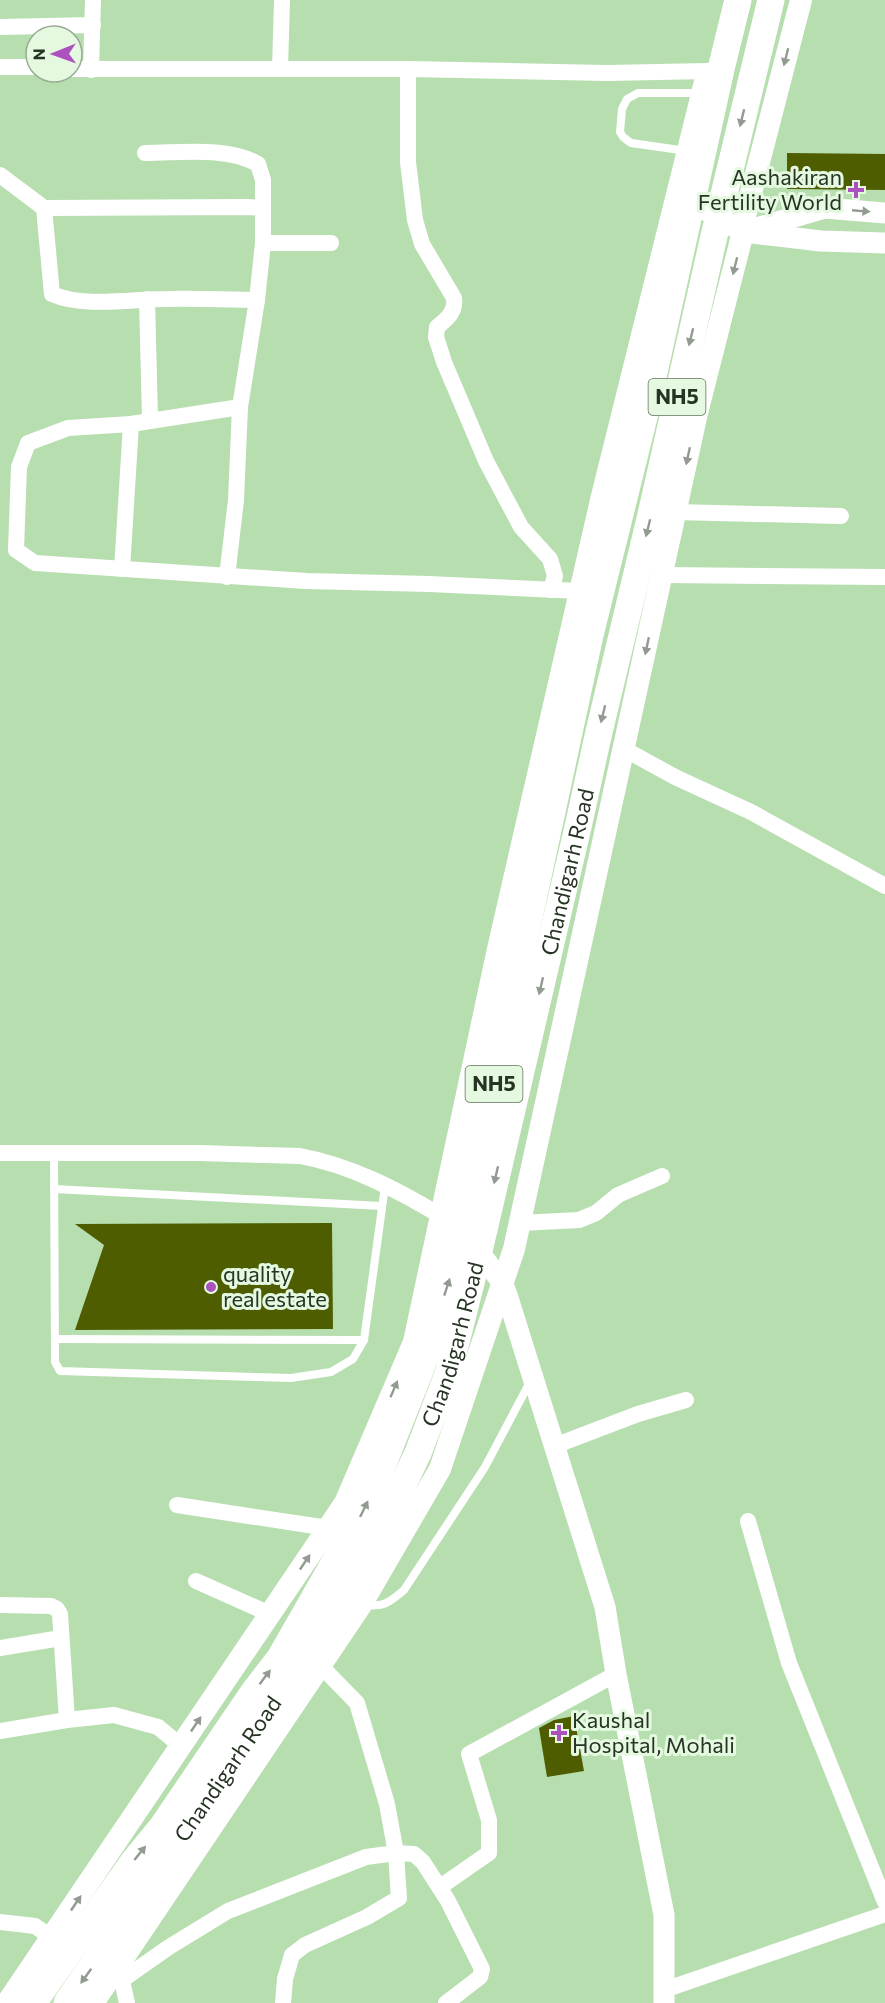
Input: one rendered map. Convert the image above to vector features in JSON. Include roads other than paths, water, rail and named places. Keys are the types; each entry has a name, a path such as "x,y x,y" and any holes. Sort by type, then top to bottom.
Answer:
{"highway":[{"name":"NH5","path":"33,2003 134,1861 162,1827 291,1640 352,1532 373,1489 421,1368 451,1277 465,1217 536,894 554,798 645,412 738,0"},
{"name":"Chandigarh Road","path":"66,2003 313,1646 381,1531 418,1452 448,1374 771,0"}],"main road":[{"path":"7,2003 345,1503 414,1342 501,938 602,496 726,0"},
{"path":"93,2003 120,1973 361,1605 440,1469 514,1249 697,412 801,0"}],"street":[{"path":"91,70 93,0"},
{"path":"280,69 282,0"},
{"path":"0,27 93,25"},
{"path":"0,67 24,67"},
{"path":"408,69 408,162 415,220 422,244 454,298 455,304 453,312 437,327 436,337 444,362 486,461 521,527 550,559 555,576 551,591"},
{"path":"84,70 408,69 607,73 705,82"},
{"path":"145,153 228,153 247,158 258,164 263,180 263,243 240,407 236,500 227,576"},
{"path":"0,175 44,208 263,208"},
{"path":"677,193 743,232 821,241 885,243"},
{"path":"44,208 49,283 52,294 64,299 96,301 256,300"},
{"path":"743,232 825,208 885,213"},
{"path":"821,241 825,208"},
{"path":"263,243 331,243"},
{"path":"147,299 150,419"},
{"path":"240,407 150,419 131,424 68,428 28,443 19,466 16,550 35,563 227,576 580,591"},
{"path":"122,569 131,424"},
{"path":"676,512 841,516"},
{"path":"662,575 885,577"},
{"path":"624,749 675,777 752,812 885,886"},
{"path":"0,1153 199,1153 300,1156 336,1166 385,1186 441,1216 472,1242 502,1282 605,1607 664,1916 664,1996 885,1914"},
{"path":"520,1223 579,1220 596,1213 618,1195 662,1176"},
{"path":"554,1446 638,1414 686,1400"},
{"path":"177,1505 328,1528"},
{"path":"748,1521 789,1663 885,1902"},
{"path":"196,1581 270,1614"},
{"path":"0,1605 51,1606 60,1614 67,1720"},
{"path":"0,1648 61,1638"},
{"path":"283,2003 285,1979 292,1955 305,1945 367,1917 399,1898 396,1853 387,1804 373,1750 357,1703 320,1665"},
{"path":"440,1887 489,1853 489,1820 469,1754 616,1674"},
{"path":"0,1731 114,1715 158,1727 181,1746"},
{"path":"127,2003 120,1973 169,1947 228,1911 366,1857 396,1853 414,1854 423,1862 440,1887 482,1969 480,1977 446,2003"},
{"path":"0,1922 35,1926 52,1938"}],"lane":[{"path":"688,151 631,143 620,132 622,109 627,99 638,93 705,82"},
{"path":"54,1154 55,1339 56,1362 60,1371 291,1378 331,1372 353,1359 364,1340 385,1186"},
{"path":"54,1189 382,1206"},
{"path":"55,1339 364,1340"},
{"path":"361,1605 380,1606 391,1602 404,1590 485,1467 532,1377"}],"place":[{"name":"Aashakiran Fertility World","path":"856,190"},
{"name":"quality real estate","path":"211,1287"},
{"name":"Kaushal Hospital, Mohali","path":"559,1733"}]}
